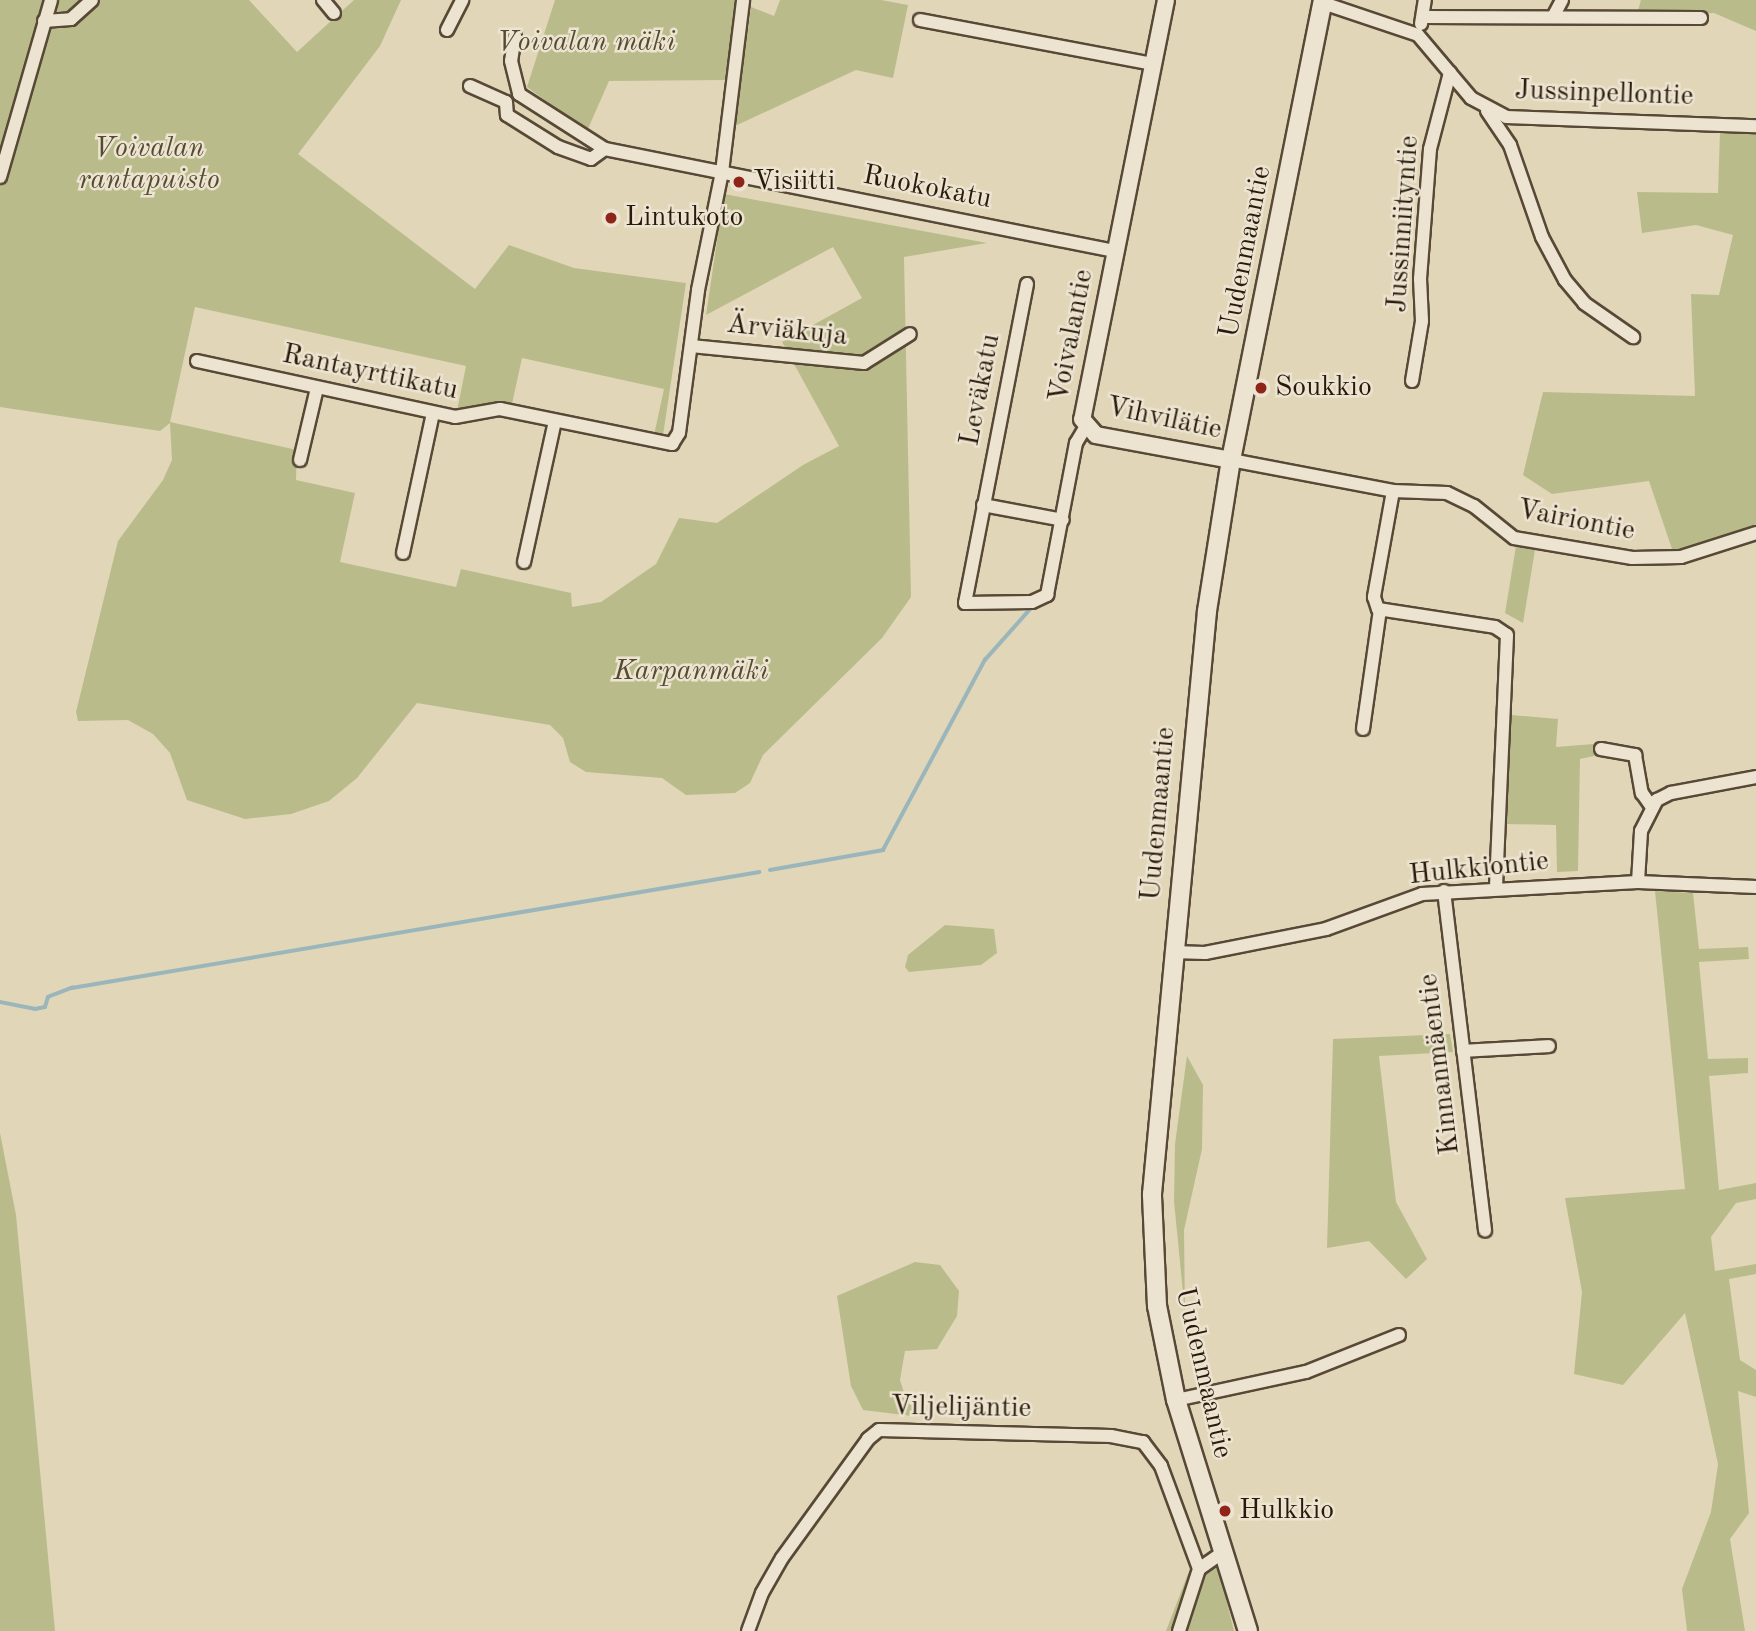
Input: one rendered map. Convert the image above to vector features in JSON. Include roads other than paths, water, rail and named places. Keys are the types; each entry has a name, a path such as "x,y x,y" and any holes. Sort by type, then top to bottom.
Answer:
{"main road":[{"name":"Uudenmaantie","path":"1248,1631 1176,1400 1157,1306 1152,1242 1155,1135 1207,611 1231,460 1323,1"}],"street":[{"path":"0,177 51,0"},
{"path":"44,21 71,19 92,0"},
{"path":"323,0 334,13"},
{"path":"447,30 463,0"},
{"name":"Rantayrttikatu","path":"197,361 461,418 500,409 671,444 680,428 691,346 722,172 743,0"},
{"name":"Voivalantie","path":"965,603 1043,599 1050,590 1076,443 1086,428 1082,409 1166,0"},
{"path":"1323,1 1418,34 1425,0"},
{"path":"1553,17 1562,0"},
{"path":"1423,17 1701,19"},
{"path":"920,20 1153,64"},
{"name":"Jussinpellontie","path":"1418,34 1450,73 1486,110 1527,121 1756,126"},
{"path":"470,86 506,102 519,94 510,61 515,36"},
{"name":"Jussinniityntie","path":"1412,381 1422,321 1420,279 1430,149 1450,73"},
{"name":"Ruokokatu","path":"519,94 606,149 1114,251"},
{"name":"Ruokokatu","path":"506,102 507,115 558,147 591,159 606,149"},
{"path":"1486,110 1510,145 1542,237 1565,280 1584,303 1633,337"},
{"name":"Leväkatu","path":"965,603 1027,284"},
{"name":"Ärviäkuja","path":"691,346 864,363 910,334"},
{"path":"300,460 317,388"},
{"path":"403,553 433,413"},
{"path":"523,562 555,421"},
{"name":"Vihvilätie","path":"1086,428 1096,435 1231,460"},
{"name":"Vairiontie","path":"1231,460 1393,491 1457,497 1497,529 1524,541 1644,560 1681,557 1756,533"},
{"path":"1363,729 1380,610 1374,597 1393,491"},
{"path":"983,505 1063,520"},
{"path":"1380,610 1495,627 1507,635 1496,886"},
{"path":"1601,749 1635,755 1642,793 1651,806"},
{"path":"1638,882 1639,841 1651,806 1671,793 1756,777"},
{"name":"Hulkkiontie","path":"1173,952 1205,953 1326,929 1422,894 1444,891 1496,886 1638,882 1756,887"},
{"name":"Kinnanmäentie","path":"1444,891 1485,1231"},
{"path":"1463,1051 1549,1046"},
{"path":"1176,1400 1306,1373 1399,1335"},
{"name":"Viljelijäntie","path":"748,1631 762,1593 782,1558 867,1439 879,1430 1111,1436 1143,1442 1161,1466 1199,1569"},
{"path":"1179,1631 1199,1569 1223,1552"}],"waterway":[{"path":"770,870 883,850 985,660 1033,606"},
{"path":"0,1002 35,1009 45,1007 48,997 72,988 759,872"}],"place":[{"name":"Visiitti","path":"739,182"},
{"name":"Lintukoto","path":"611,218"},
{"name":"Soukkio","path":"1261,388"},
{"name":"Hulkkio","path":"1225,1511"}],"park label":[{"name":"Voivalan mäki","path":"586,43"},
{"name":"Voivalan rantapuisto","path":"149,165"},
{"name":"Karpanmäki","path":"691,672"}]}
